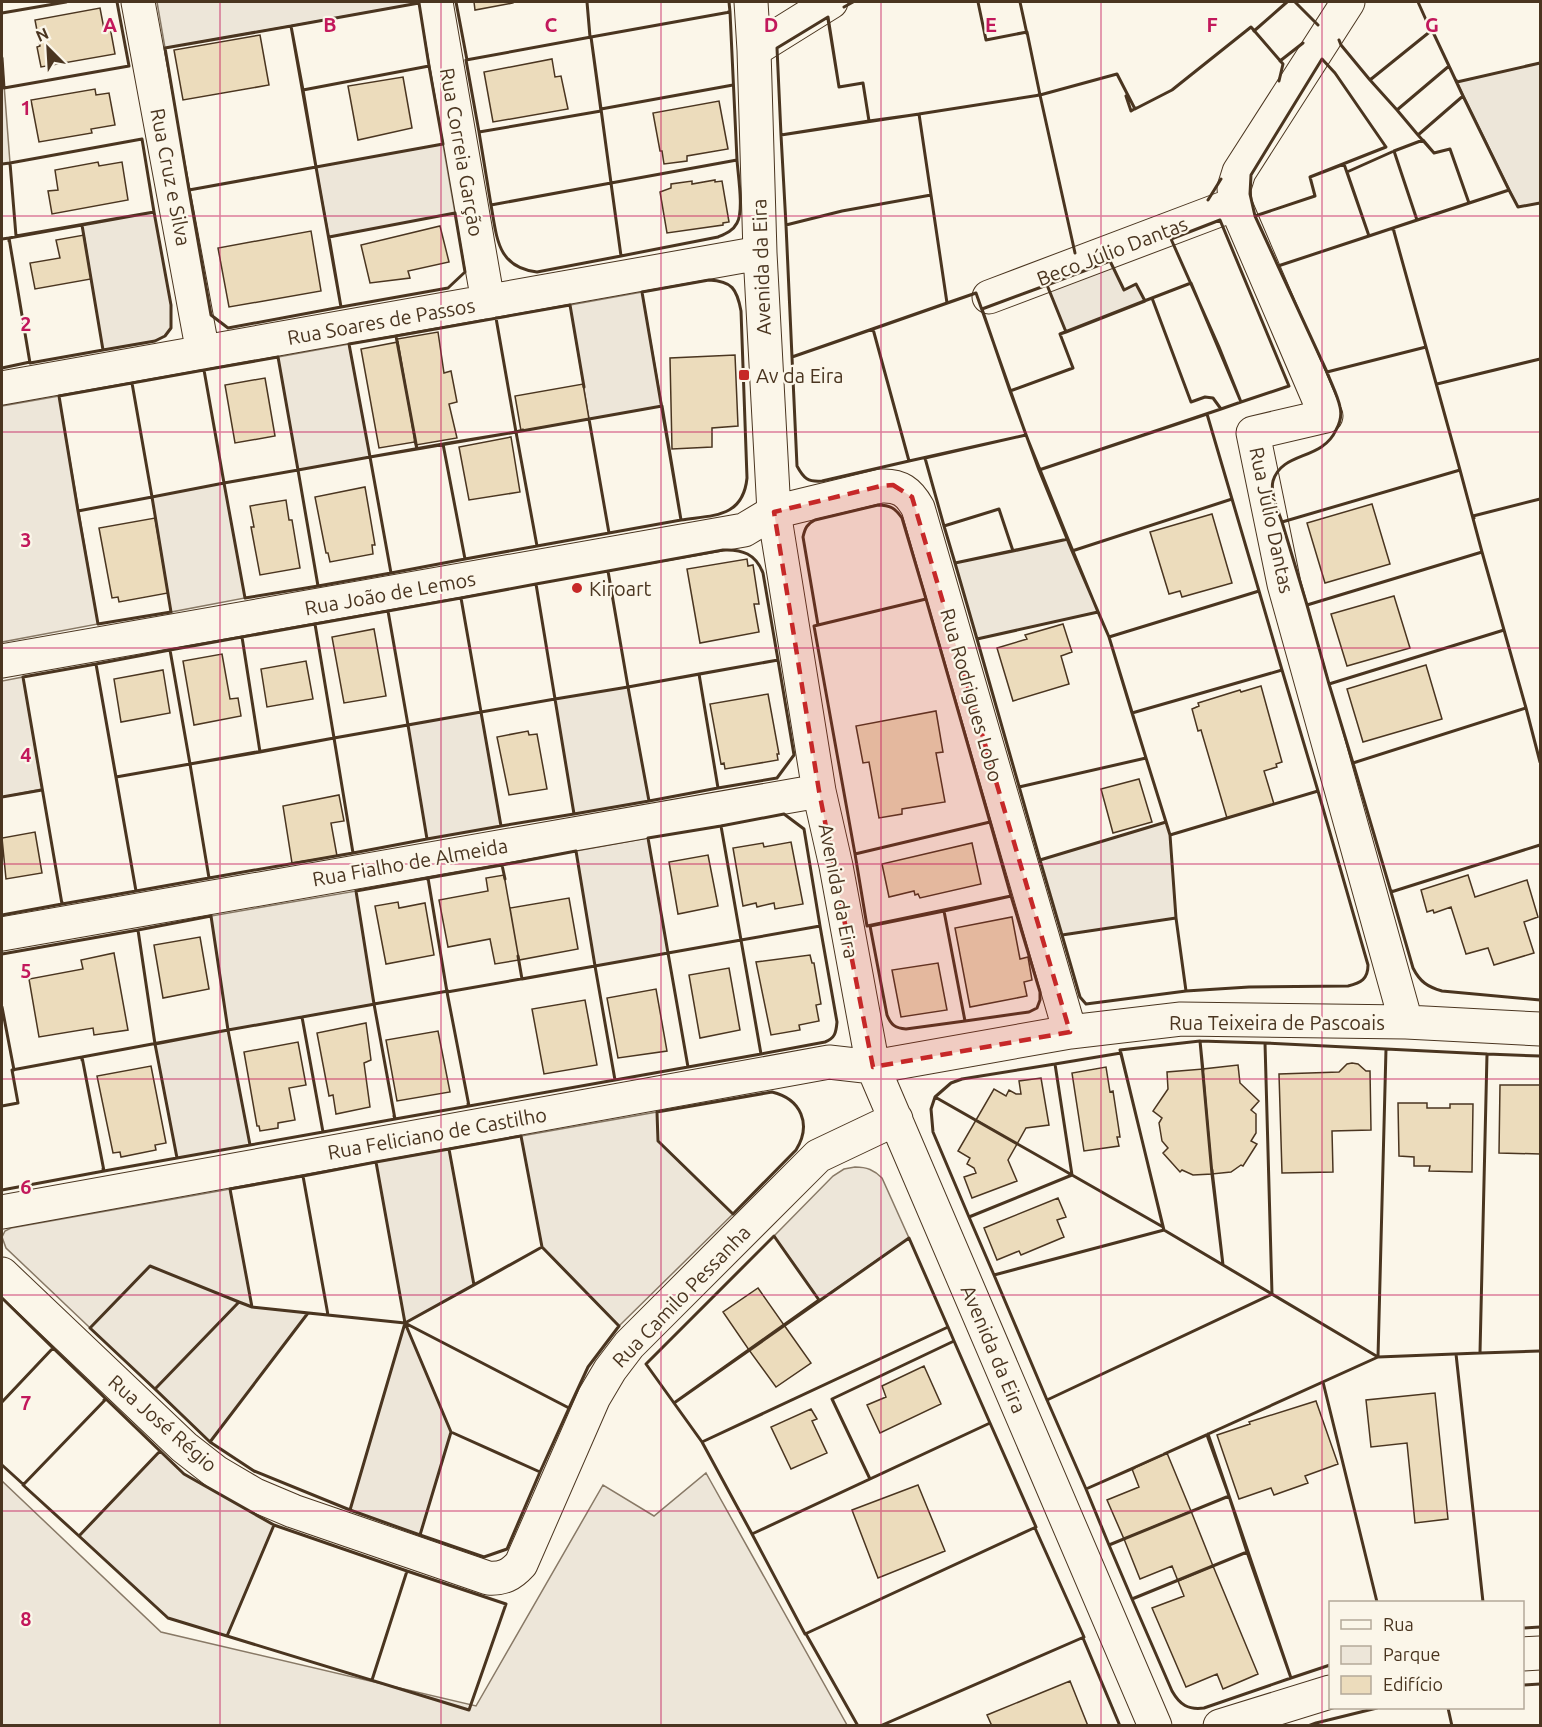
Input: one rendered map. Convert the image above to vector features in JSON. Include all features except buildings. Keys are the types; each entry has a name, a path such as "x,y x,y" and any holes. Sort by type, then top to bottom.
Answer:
{"street":[{"name":"Rua Cruz e Silva","path":"138,2 203,353"},
{"name":"Rua Correia Garção","path":"436,2 488,302"},
{"name":"Avenida da Eira","path":"751,2 760,253 774,512 819,790 836,866 873,1067 1155,1725"},
{"path":"754,50 831,2"},
{"name":"Rua Júlio Dantas","path":"1348,2 1239,172 1234,188 1235,204 1326,416 1253,433 1284,584 1406,1022"},
{"name":"Beco Júlio Dantas","path":"989,297 1235,204"},
{"name":"Rua Soares de Passos","path":"2,388 760,253"},
{"name":"Rua Rodrigues Lobo","path":"774,512 881,486 893,485 905,490 912,497 918,508 1070,1032"},
{"name":"Rua João de Lemos","path":"2,661 744,530 774,512"},
{"name":"Rua Fialho de Almeida","path":"2,934 819,790"},
{"name":"Rua Teixeira de Pascoais","path":"873,1067 1070,1032 1181,1019 1406,1022 1540,1029"},
{"name":"Rua Feliciano de Castilho","path":"2,1212 829,1062 873,1067"},
{"name":"Rua Camilo Pessanha","path":"488,1578 500,1579 512,1574 521,1564 594,1397 610,1370 629,1345 818,1156 896,1119"},
{"name":"Rua José Régio","path":"2,1274 184,1447 216,1472 255,1495 293,1511 488,1578"},
{"path":"1524,1654 1540,1653"},
{"path":"1220,1725 1329,1692"}],"highlighted area":[{"path":"893,485 912,497 1070,1032 873,1067 819,791 774,512 881,486"}],"green space":[{"path":"157,2 418,2 419,3 165,48"},
{"path":"2,58 10,163 2,164"},
{"path":"1540,63 1540,203 1518,207 1457,82"},
{"path":"443,144 455,213 329,237 316,167"},
{"path":"154,212 171,305 171,328 165,336 155,341 103,350 82,225"},
{"path":"1110,261 1124,290 1136,284 1145,301 1066,332 1047,285"},
{"path":"642,292 662,406 589,419 570,305"},
{"path":"349,344 370,457 298,470 278,357"},
{"path":"59,396 98,624 2,642 2,406"},
{"path":"224,483 245,598 171,612 152,497"},
{"path":"1068,539 1098,612 977,639 955,563"},
{"path":"23,677 42,789 2,797 2,681"},
{"path":"628,687 649,801 574,814 555,699"},
{"path":"481,712 501,826 427,839 408,725"},
{"path":"1166,822 1170,835 1176,918 1062,935 1040,860"},
{"path":"648,838 668,953 595,966 576,851"},
{"path":"356,891 374,1004 228,1030 211,916"},
{"path":"228,1030 250,1145 177,1158 155,1044"},
{"path":"657,1112 658,1141 733,1214 619,1326 542,1247 521,1136"},
{"path":"449,1149 474,1285 405,1323 376,1162"},
{"path":"855,1167 870,1170 882,1178 909,1238 819,1300 774,1236 833,1176 844,1169"},
{"path":"230,1189 252,1307 308,1313 210,1442 6,1248 2,1237 5,1231 11,1228"},
{"path":"405,1323 451,1432 420,1535 350,1510"},
{"path":"160,1451 184,1474 274,1525 227,1636 168,1618 79,1536"},
{"path":"706,1473 847,1725 2,1725 2,1481 161,1632 476,1706 603,1485 654,1516"}],"wall":[{"path":"2,13 66,2"},
{"path":"2,58 4,88 129,66 117,2"},
{"path":"456,2 467,60"},
{"path":"587,2 590,37"},
{"path":"728,12 730,12 729,2"},
{"path":"844,7 853,2"},
{"path":"978,2 986,40 1027,32 1040,95 1038,95"},
{"path":"1020,2 1027,34"},
{"path":"1253,29 1254,31 1287,2"},
{"path":"1295,2 1318,25"},
{"path":"1418,2 1431,31"},
{"path":"419,3 429,66 303,90 291,26 419,3"},
{"path":"733,85 601,109 591,37 730,12 737,160 611,183 601,109 733,85"},
{"path":"828,17 839,87 863,83 869,121 781,135 777,48 828,17"},
{"path":"828,19 839,87 863,83 869,121 920,114"},
{"path":"291,26 316,167 189,190 165,48 291,26"},
{"path":"976,293 947,303 919,114 1040,95 1117,74 1135,109 1172,90 1251,27 1283,64 1279,81"},
{"path":"1432,30 1449,66 1397,110 1370,80 1432,30"},
{"path":"591,37 601,111 479,132 466,60 591,37"},
{"path":"1339,40 1370,80 1372,78"},
{"path":"1280,61 1303,43"},
{"path":"1322,59 1335,73 1386,147 1310,177 1315,196 1255,216 1250,194 1251,175 1322,59"},
{"path":"1456,80 1457,82 1540,63"},
{"path":"429,66 443,144 316,167 303,90 429,66"},
{"path":"1449,66 1463,96 1418,135 1397,110 1449,66"},
{"path":"1040,95 1075,253"},
{"path":"1040,95 1075,253"},
{"path":"1126,96 1131,111 1136,108"},
{"path":"1463,96 1509,190 1469,203 1450,149 1434,153 1418,135 1463,96"},
{"path":"601,111 479,132 491,205 611,183"},
{"path":"919,114 931,195 842,211 786,225 781,135 919,114"},
{"path":"142,139 154,212 16,236 10,163 142,139"},
{"path":"1423,140 1434,153 1450,149 1469,203 1417,220 1394,151 1423,140"},
{"path":"1394,151 1417,220 1369,236 1347,172 1394,151"},
{"path":"737,160 740,210 737,223 731,230 718,237 621,256 611,183 737,160"},
{"path":"2,164 10,163 10,165"},
{"path":"1344,164 1369,236 1278,266 1255,216 1315,196 1310,177 1344,164"},
{"path":"316,167 341,307 228,328 211,315 189,190 316,167"},
{"path":"1208,200 1221,179"},
{"path":"611,183 621,256 537,272 524,269 506,257 495,229 491,205 611,183"},
{"path":"1394,231 1393,228 1509,190 1518,207 1540,203"},
{"path":"931,195 947,303 792,357 786,225 842,211 931,195"},
{"path":"154,212 171,305 171,328 165,336 155,341 103,350 82,225 154,212"},
{"path":"455,213 465,272 448,288 341,307 329,237 455,213"},
{"path":"1220,220 1289,386 1241,402 1171,239 1220,220"},
{"path":"82,225 103,350 30,363 9,238 82,225"},
{"path":"1393,228 1426,347 1327,372 1278,266 1393,228"},
{"path":"2,239 9,238 9,241"},
{"path":"1110,261 1124,290 1136,284 1145,301 1066,332 1047,285 1110,261"},
{"path":"709,280 728,284 738,297 741,311 747,478 740,501 733,508 715,515 681,520 642,292 709,280"},
{"path":"1191,283 1241,402 1221,409 1213,398 1205,397 1191,402 1152,298 1191,283"},
{"path":"1047,285 1066,332 1060,334 1073,368 1010,391 982,309 1047,285"},
{"path":"976,293 1026,435 909,461 873,329 976,293"},
{"path":"1152,298 1191,402 1205,397 1213,398 1221,409 1039,470 1010,391 1073,368 1060,334 1152,298"},
{"path":"397,341 396,336 570,305 584,387"},
{"path":"496,318 516,432 523,430"},
{"path":"415,441 417,449 516,432 496,318"},
{"path":"873,329 909,461 822,481 810,480 804,477 797,466 792,357 873,329"},
{"path":"396,336 417,449 370,457 349,344 396,336"},
{"path":"1426,347 1460,470 1282,522 1273,491 1273,481 1278,471 1293,460 1322,447 1330,440 1340,422 1339,403 1327,372 1426,347"},
{"path":"278,357 298,470 224,483 204,370 278,357"},
{"path":"1437,384 1540,359"},
{"path":"2,368 30,362"},
{"path":"204,370 224,483 152,497 132,383 204,370"},
{"path":"132,383 152,497 78,511 59,396 132,383"},
{"path":"662,406 681,520 609,533 589,419 662,406"},
{"path":"1207,414 1232,499 1072,551 1039,470 1207,414"},
{"path":"589,419 609,533 537,546 516,432 589,419"},
{"path":"516,432 537,546 465,559 443,444 516,432"},
{"path":"1026,435 1068,539 1013,551 999,509 944,526 925,458 1026,435"},
{"path":"443,444 465,559 391,573 370,457 443,444"},
{"path":"370,457 391,573 318,586 298,470 370,457"},
{"path":"298,470 318,586 245,598 224,483 298,470"},
{"path":"1460,470 1482,552 1307,605 1282,522 1460,470"},
{"path":"152,497 171,612 98,624 78,511 152,497"},
{"path":"1232,499 1259,591 1109,637 1072,551 1232,499"},
{"path":"1474,518 1473,516 1540,499"},
{"path":"878,505 892,508 902,518 926,599 818,625 803,537 806,529 815,520 878,505"},
{"path":"999,509 1013,551 955,563 944,526 999,509"},
{"path":"1068,539 1098,612 977,639 955,563 1068,539"},
{"path":"723,550 736,550 748,554 760,567 763,573 778,660 628,687 608,571 723,550"},
{"path":"1482,552 1504,630 1329,684 1307,605 1482,552"},
{"path":"608,571 628,687 555,699 536,584 608,571"},
{"path":"536,584 555,699 481,712 461,598 536,584"},
{"path":"1259,591 1282,670 1132,713 1109,637 1259,591"},
{"path":"461,598 481,712 408,725 388,611 461,598"},
{"path":"926,599 990,822 855,854 814,626 926,599"},
{"path":"388,611 408,725 334,738 315,624 388,611"},
{"path":"1019,787 1146,758 1109,637 1098,612 977,639 1040,860 1166,822 1146,758 1019,787"},
{"path":"315,624 334,738 260,752 242,637 315,624"},
{"path":"1504,630 1526,708 1353,763 1329,684 1504,630"},
{"path":"242,637 260,752 190,764 170,650 242,637"},
{"path":"170,650 190,764 116,777 96,664 170,650"},
{"path":"778,660 794,755 777,778 718,788 699,674 778,660"},
{"path":"96,664 136,891 62,904 23,677 96,664"},
{"path":"1282,670 1318,791 1170,835 1132,713 1282,670"},
{"path":"699,674 718,788 649,801 628,687 699,674"},
{"path":"628,687 649,801 574,814 555,699 628,687"},
{"path":"555,699 574,814 501,826 481,712 555,699"},
{"path":"1540,762 1526,708 1353,763 1391,892 1540,845"},
{"path":"408,725 427,839 353,853 334,738 481,712 501,826 427,839 408,725"},
{"path":"334,738 353,853 209,878 190,764 334,738"},
{"path":"190,764 209,878 136,891 116,777 190,764"},
{"path":"2,797 42,790"},
{"path":"1318,791 1368,965 1365,977 1360,982 1348,986 1249,987 1186,991 1176,918 1170,835 1318,791"},
{"path":"784,814 804,829 820,926 741,940 721,826 784,814"},
{"path":"990,822 1011,896 867,926 855,854 990,822"},
{"path":"1166,822 1170,835 1176,918 1062,935 1040,860 1166,822"},
{"path":"721,826 741,940 668,953 648,838 721,826"},
{"path":"505,879 502,865 576,851 595,966 447,992 469,1106 615,1080 595,966 522,979"},
{"path":"447,992 428,878 502,866"},
{"path":"374,1004 356,891 428,878 428,880"},
{"path":"1392,891 1413,968 1425,983 1442,991 1540,1000"},
{"path":"1011,896 1040,992 1040,1000 1037,1008 1029,1012 965,1021 944,911 1011,896"},
{"path":"2,915 62,904 62,902"},
{"path":"944,911 965,1021 906,1029 896,1027 887,1015 870,926 944,911"},
{"path":"2,954 138,930 155,1044 177,1158 104,1171 82,1057 228,1030 211,916 138,930 155,1044"},
{"path":"1176,918 1186,991 1086,1004 1080,997 1062,935 1176,918"},
{"path":"820,926 837,1022 834,1035 825,1042 761,1054 741,940 820,926"},
{"path":"741,940 761,1054 688,1067 668,953 741,940"},
{"path":"668,953 688,1067 615,1080 595,966 668,953"},
{"path":"518,956 522,979"},
{"path":"448,991 374,1004 395,1119 469,1106 468,1104"},
{"path":"375,1004 302,1017 323,1132 395,1119 394,1116"},
{"path":"2,1007 14,1070"},
{"path":"302,1017 323,1132 250,1145 228,1030 302,1017"},
{"path":"228,1030 250,1145 177,1158 155,1044 228,1030"},
{"path":"1200,1041 1212,1174 1223,1265 1164,1230 1120,1050 1200,1041"},
{"path":"1203,1071 1200,1041 1265,1043 1272,1294"},
{"path":"1265,1043 1386,1049 1378,1357 1272,1294 1265,1043"},
{"path":"1386,1049 1487,1054 1480,1353 1378,1357 1386,1049"},
{"path":"1121,1053 1163,1227 1072,1175 1055,1064 1121,1053"},
{"path":"1487,1057 1487,1054 1540,1056"},
{"path":"2,1106 18,1103 12,1070 82,1057 82,1060"},
{"path":"1055,1064 1072,1175 935,1097 951,1083 962,1079 1055,1064"},
{"path":"772,1092 782,1095 797,1107 803,1122 801,1140 796,1150 733,1214 658,1141 657,1112 772,1092"},
{"path":"935,1097 1072,1175 969,1217 933,1132 931,1109 935,1097"},
{"path":"521,1136 542,1247 474,1285 449,1149 521,1136"},
{"path":"449,1149 474,1285 405,1323 376,1162 449,1149"},
{"path":"376,1162 405,1323 328,1315 303,1176 376,1162"},
{"path":"2,1190 104,1171 103,1169"},
{"path":"1164,1454 1378,1357 1223,1265 1212,1170"},
{"path":"1072,1175 1163,1227 1164,1230 994,1275 969,1217 1072,1175"},
{"path":"303,1176 328,1315 252,1307 230,1189 303,1176"},
{"path":"1164,1230 1272,1294 1047,1400 994,1275 1164,1230"},
{"path":"774,1236 819,1300 674,1403 646,1364 774,1236"},
{"path":"909,1238 948,1327 702,1442 674,1403 909,1238"},
{"path":"542,1247 619,1326 588,1367 569,1408 405,1323 542,1247"},
{"path":"150,1266 239,1302 155,1389 90,1328 150,1266"},
{"path":"1134,1468 1086,1489 1047,1400 1272,1294"},
{"path":"2,1298 53,1348"},
{"path":"239,1302 252,1307 308,1313 210,1442 155,1389 239,1302"},
{"path":"308,1313 405,1323 350,1510 254,1471 210,1442 308,1313"},
{"path":"405,1323 569,1408 540,1472 451,1432 405,1323"},
{"path":"451,1432 420,1535 350,1510 405,1323 451,1432 420,1535 484,1557 507,1549 540,1472 451,1432"},
{"path":"948,1327 954,1341 832,1399 870,1479 752,1534 702,1442 948,1327"},
{"path":"954,1341 990,1423 870,1479 832,1399 954,1341"},
{"path":"2,1402 53,1348 106,1399 104,1400"},
{"path":"1480,1351 1480,1353 1540,1351"},
{"path":"1456,1354 1483,1601"},
{"path":"1323,1382 1377,1601"},
{"path":"106,1399 160,1451 79,1536 23,1485 106,1399"},
{"path":"990,1423 1036,1527 805,1634 752,1534 990,1423"},
{"path":"1208,1434 1291,1678 1329,1665"},
{"path":"1207,1435 1229,1496 1109,1545 1086,1489 1207,1435"},
{"path":"160,1451 184,1474 274,1525 227,1636 168,1618 79,1536 160,1451"},
{"path":"2,1465 24,1485"},
{"path":"1229,1496 1247,1552 1132,1599 1109,1545 1229,1496"},
{"path":"372,1680 407,1571 274,1525 227,1636 469,1710 506,1604 407,1571 372,1680"},
{"path":"880,1726 1084,1637 1035,1528"},
{"path":"1247,1552 1291,1678 1204,1708 1189,1707 1181,1703 1172,1691 1132,1599 1247,1552"},
{"path":"1524,1628 1540,1627"},
{"path":"806,1634 858,1726"},
{"path":"1083,1638 1120,1726"},
{"path":"1524,1685 1540,1684"},
{"path":"1316,1723 1373,1709"},
{"path":"1448,1709 1452,1726"},
{"path":"1308,1726 1316,1723"}],"place":[{"name":"Av da Eira","path":"744,375"},
{"name":"Kiroart","path":"577,588"}]}
